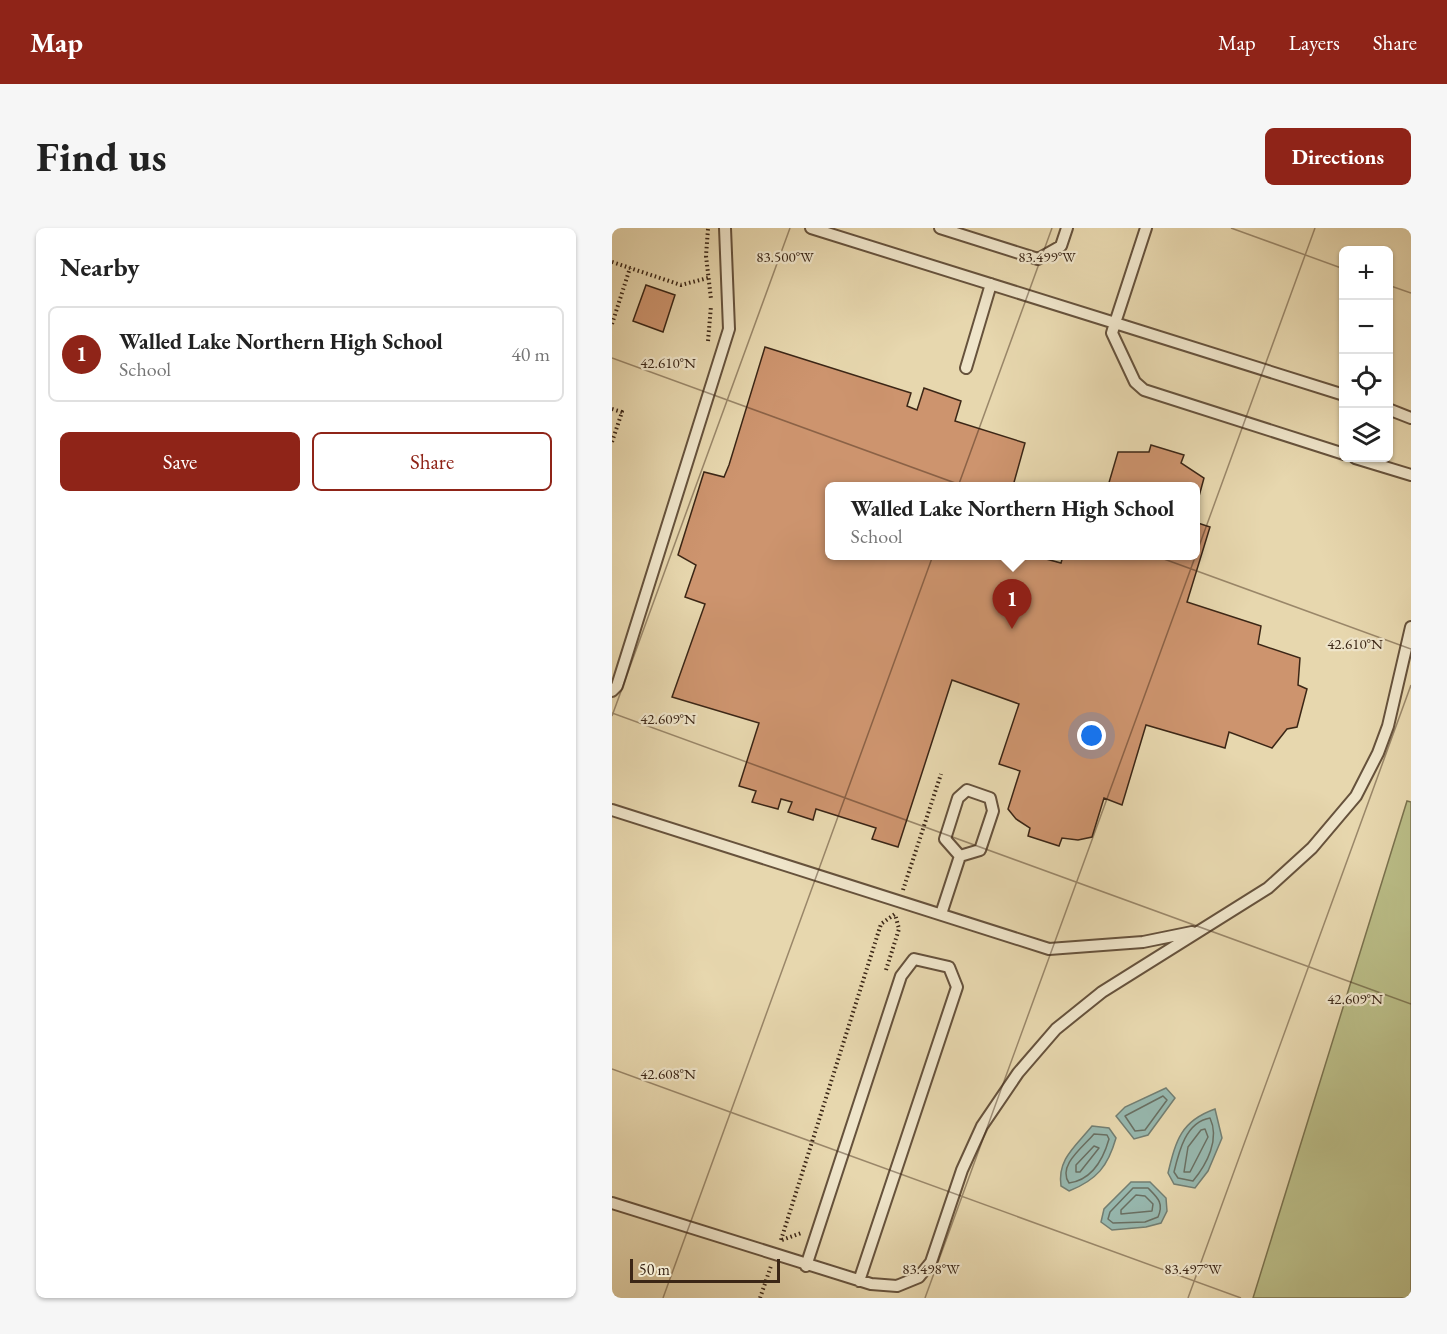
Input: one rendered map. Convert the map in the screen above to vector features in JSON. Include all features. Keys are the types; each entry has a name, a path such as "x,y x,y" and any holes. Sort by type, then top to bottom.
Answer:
{"lane":[{"path":"612,691 617,686 729,329 725,228"},
{"path":"811,228 1339,393"},
{"path":"940,228 1038,259 1061,246 1067,228"},
{"path":"1146,228 1112,333 1134,381 1144,390 1339,452"},
{"path":"966,368 992,284"},
{"path":"1393,411 1411,418"},
{"path":"1368,462 1411,475"},
{"path":"612,1203 859,1281 897,1286 919,1277 931,1262 962,1170 982,1126 1018,1073 1056,1029 1102,992 1268,888 1312,848 1356,796 1378,753 1388,726 1411,627"},
{"path":"967,790 990,798 993,811 980,850 960,856 945,838 958,798 967,790"},
{"path":"612,810 1049,949 1143,942 1202,930"},
{"path":"941,914 960,856"},
{"path":"806,1266 901,976 915,959 950,967 957,987 859,1281"}],"path":[{"path":"708,228 706,256 711,305 708,346"},
{"path":"612,262 681,285 708,278"},
{"path":"612,324 630,268"},
{"path":"612,409 622,412 612,442"},
{"path":"885,974 899,929 895,914 941,774"},
{"path":"760,1298 880,924 895,914"},
{"path":"780,1241 802,1233 805,1222"}],"green space":[{"path":"1407,801 1411,802 1411,1298 1253,1298"}],"water":[{"path":"1166,1088 1175,1098 1148,1135 1134,1139 1116,1116 1125,1107"},
{"path":"1215,1109 1222,1138 1208,1171 1195,1188 1174,1184 1168,1173 1177,1141 1194,1119"},
{"path":"1092,1126 1109,1128 1116,1138 1113,1148 1105,1164 1094,1177 1069,1191 1061,1186 1062,1168 1069,1153"},
{"path":"1131,1182 1150,1182 1166,1198 1167,1211 1161,1223 1146,1227 1112,1230 1101,1222 1104,1209"}],"building":[{"path":"646,285 675,295 663,332 633,321"},
{"path":"765,347 911,393 907,406 917,410 924,388 961,401 955,421 1025,443 1014,482 825,482 825,560 1050,560 1061,563 1062,560 1200,560 1187,602 1261,626 1258,644 1300,658 1298,685 1307,689 1297,727 1287,729 1272,748 1229,732 1225,748 1146,725 1122,805 1104,798 1092,837 1078,840 1062,838 1059,846 1028,836 1030,828 1016,819 1008,809 1020,771 999,764 1019,704 952,680 898,847 872,839 876,828 816,809 813,820 788,812 792,802 781,799 778,809 752,802 756,791 739,786 759,723 672,697 705,604 685,597 696,565 678,555 704,472 724,477"},
{"path":"1151,445 1184,455 1181,463 1204,478 1200,493 1200,482 1109,482 1118,452 1149,452"},
{"path":"1200,524 1210,527 1200,560"}],"place":[{"name":"Walled Lake Northern High School","path":"1012,629"}]}
